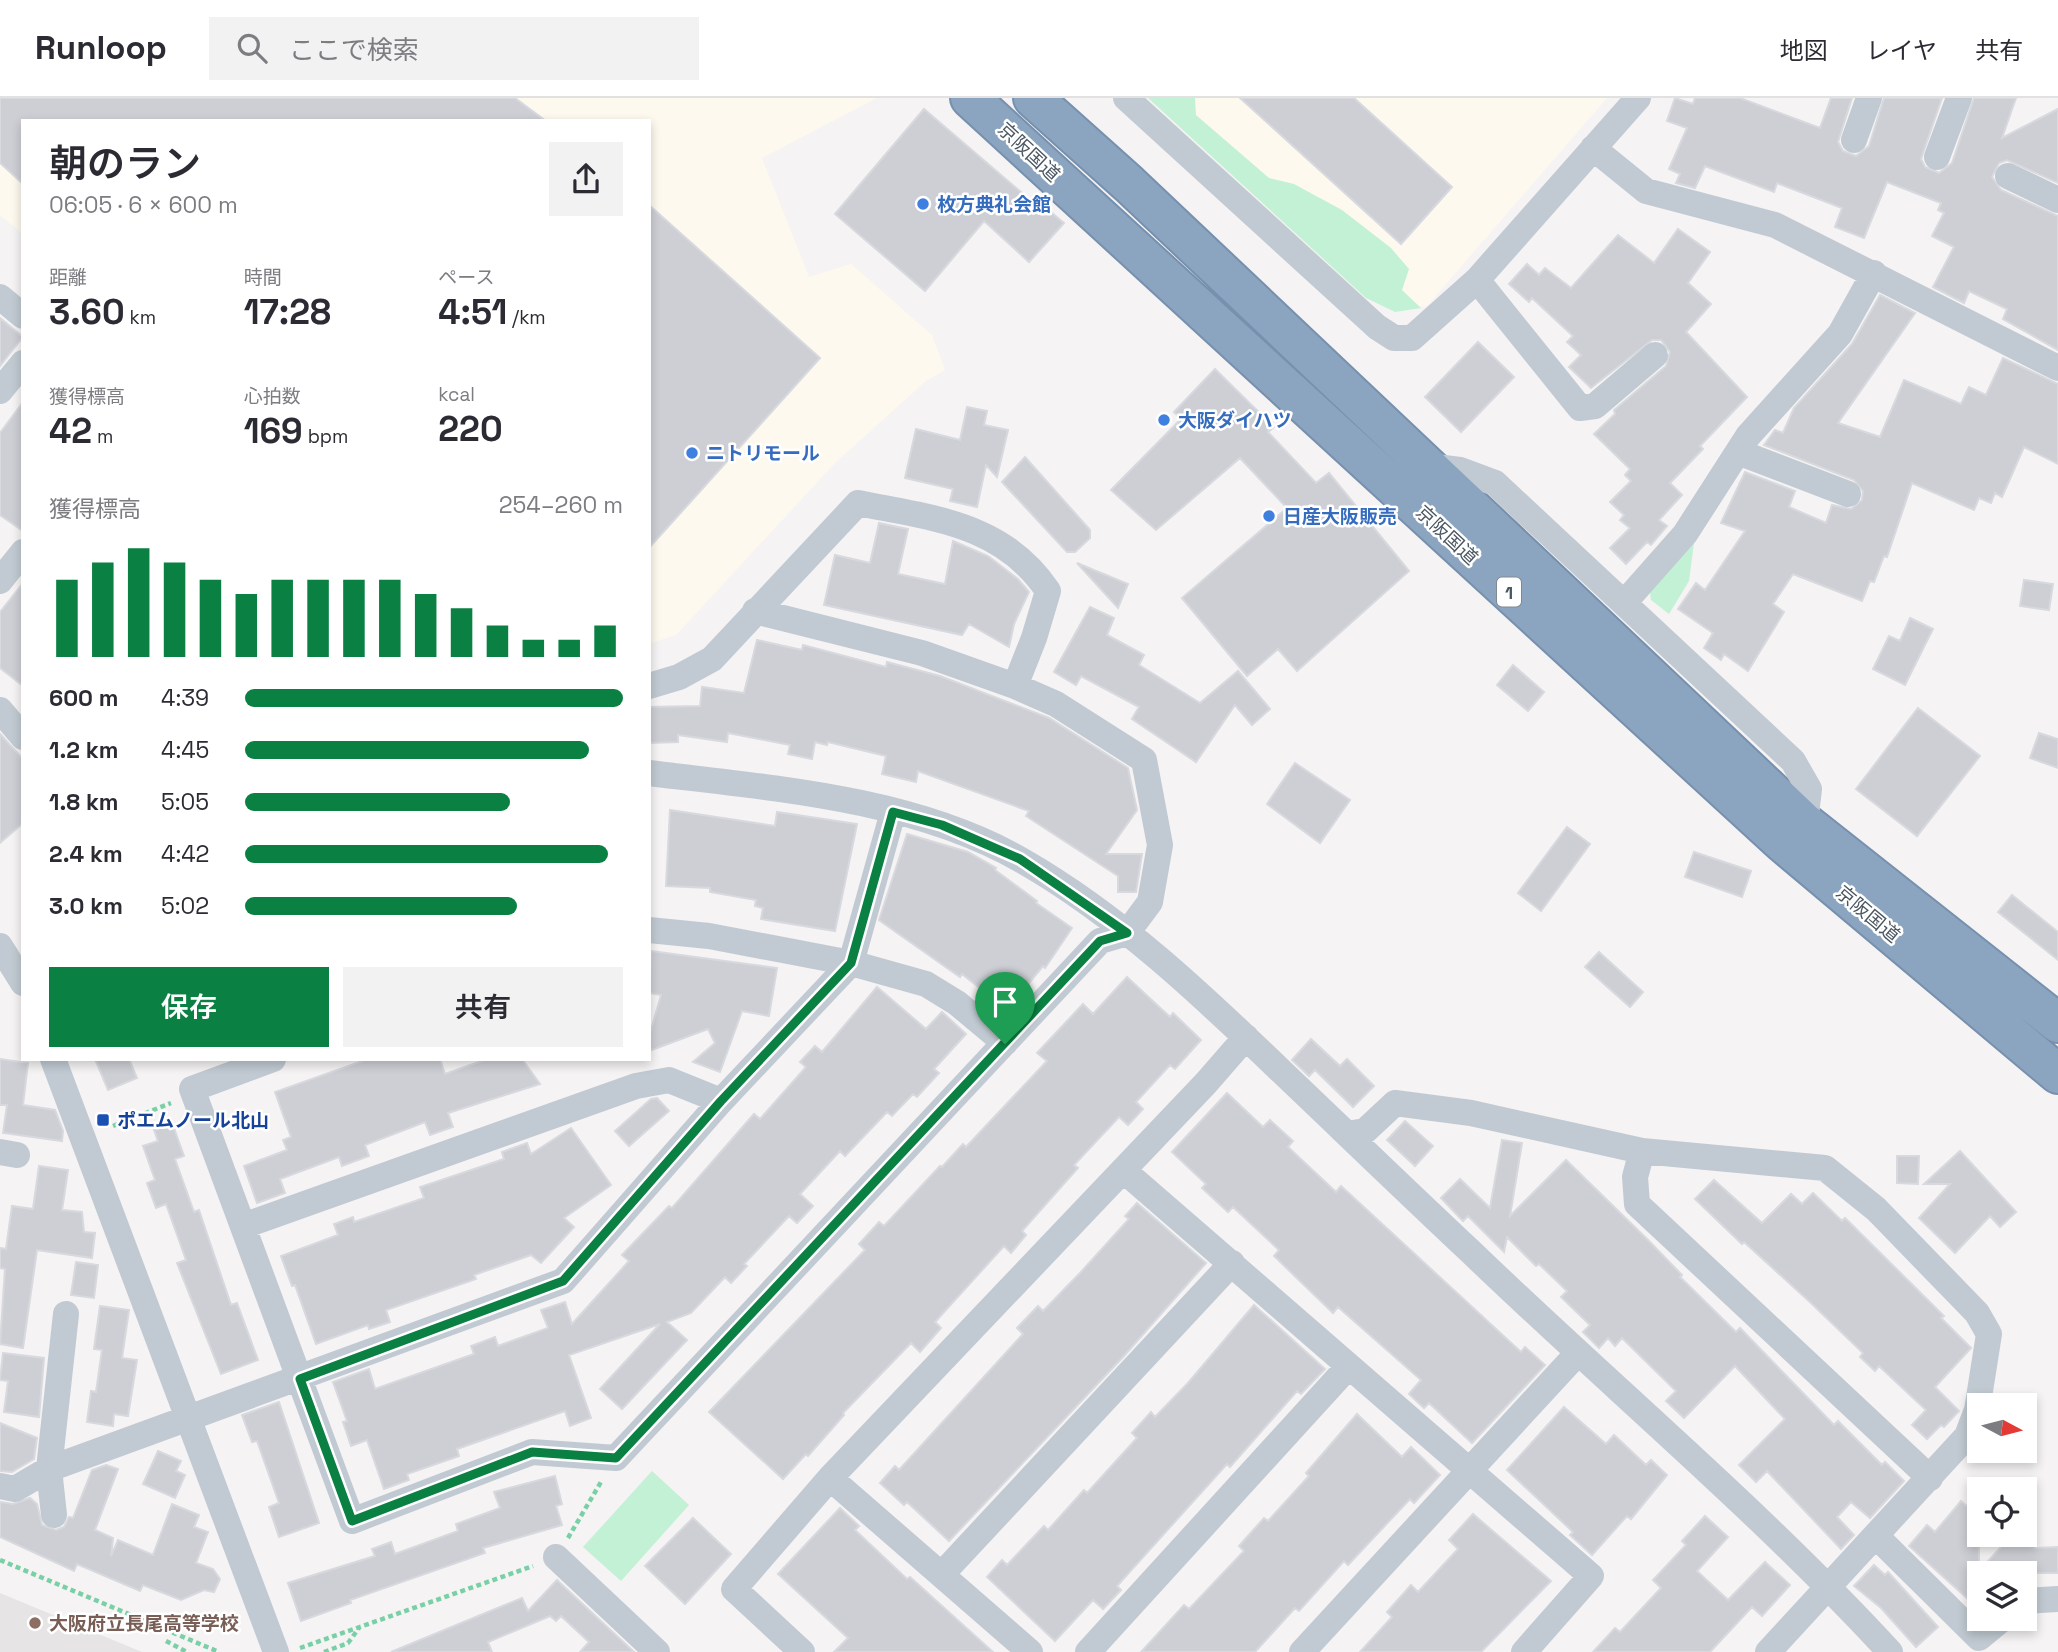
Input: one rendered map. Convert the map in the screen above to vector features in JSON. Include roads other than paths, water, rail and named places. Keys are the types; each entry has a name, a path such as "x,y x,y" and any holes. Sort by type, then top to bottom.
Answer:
{"highway":[{"name":"京阪国道","path":"970,98 1783,843 2058,1074"},
{"name":"京阪国道","path":"1033,98 1428,466 1805,823 2058,1023"}],"street":[{"path":"1126,98 1377,327 1394,338 1412,338 1477,280 1637,98"},
{"path":"1854,140 1869,98"},
{"path":"1937,157 1959,98"},
{"path":"1593,148 1646,191 1775,225 2058,368"},
{"path":"2008,176 2058,200"},
{"path":"1624,603 1685,534 1748,436 1840,334 1874,273"},
{"path":"1477,280 1580,408 1595,406 1655,355"},
{"path":"0,296 21,314"},
{"path":"0,391 21,365"},
{"path":"1738,452 1848,494"},
{"path":"1428,466 1460,470 1496,483 1793,761 1809,789 1805,823"},
{"path":"651,685 679,677 712,659 858,503 962,525 1001,542 1038,576 1048,591 1034,638 1015,686"},
{"path":"0,581 14,551"},
{"path":"268,1061 192,1089 352,1521 532,1452 616,1458 1100,941 1127,933 1150,902 1160,845 1144,760 1056,704 1015,686 922,653 755,611"},
{"path":"1,715 21,735"},
{"path":"651,773 805,792 942,825 1020,859 1127,933 1246,1037 1577,1354 1830,1588 1890,1652"},
{"path":"0,1486 15,1489 49,1469 563,1281 721,1101 851,963 893,812"},
{"path":"651,930 709,936 851,963 926,984 957,1003 1005,1044"},
{"path":"0,946 16,981"},
{"path":"802,1652 734,1589 830,1478 1246,1037"},
{"path":"53,1061 276,1652"},
{"path":"243,1226 636,1086 669,1080 721,1101"},
{"path":"1347,1134 1365,1131 1395,1103 1471,1113 1642,1151 1825,1168 1876,1209 1977,1314 1989,1334 1978,1410 1967,1436 1830,1588 1768,1652"},
{"path":"1642,1151 1635,1177 1637,1204 1930,1478"},
{"path":"1123,1170 1591,1576 1524,1652"},
{"path":"942,1574 1232,1263"},
{"path":"54,1516 49,1469 66,1314"},
{"path":"1302,1652 1577,1354"},
{"path":"1088,1652 1348,1367"},
{"path":"830,1478 1030,1652"},
{"path":"1876,1536 1967,1626"},
{"path":"556,1557 657,1652"},
{"path":"2037,1600 2058,1599"},
{"path":"1972,1631 1979,1638 1987,1631"}],"place":[{"name":"枚方典礼会館","path":"923,204"},
{"name":"大阪ダイハツ","path":"1164,420"},
{"name":"ニトリモール","path":"692,453"},
{"name":"日産大阪販売","path":"1269,516"},
{"name":"ポエムノール北山","path":"103,1120"},
{"name":"大阪府立長尾高等学校","path":"35,1623"}]}
